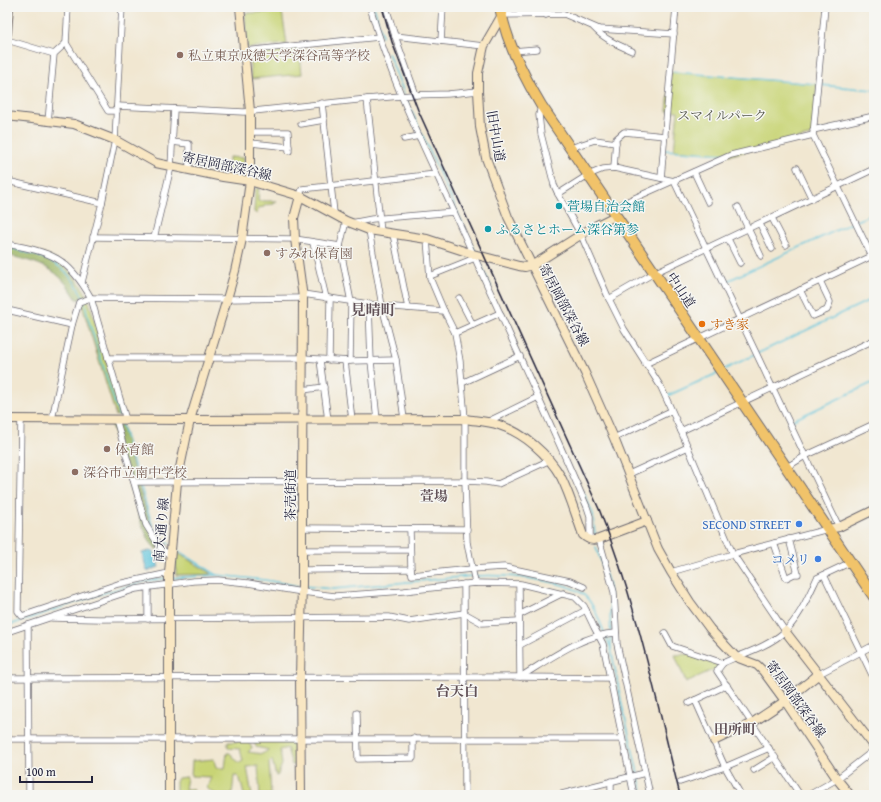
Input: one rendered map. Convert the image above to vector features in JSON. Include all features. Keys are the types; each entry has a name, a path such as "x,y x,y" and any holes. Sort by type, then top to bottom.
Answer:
{"highway":[{"name":"中山道","path":"502,10 513,51 522,72 541,105 874,597"}],"street":[{"path":"7,31 9,7"},
{"path":"68,7 66,43 108,111 117,108 250,111 400,96 478,91"},
{"path":"82,282 102,203 115,140 122,7"},
{"name":"南大通り線","path":"169,795 169,573 177,482 190,420 228,299 242,239 250,181 250,111 240,7"},
{"path":"370,7 379,38 400,96 520,356 590,516 595,540 615,597 605,650 634,795"},
{"path":"386,7 416,95"},
{"path":"441,41 443,7"},
{"path":"546,15 550,7"},
{"path":"661,178 676,7"},
{"path":"645,364 820,280 873,257 813,132 824,7"},
{"path":"502,10 546,15 564,14 599,29 674,34"},
{"name":"旧中山道","path":"502,10 484,46 478,73 480,127 486,158 504,209 532,265"},
{"path":"594,27 607,39 632,51"},
{"path":"395,36 484,46"},
{"path":"245,51 379,38"},
{"path":"7,40 54,54"},
{"path":"48,122 54,54 66,43"},
{"path":"513,51 537,49"},
{"path":"367,99 381,232"},
{"path":"322,103 334,213"},
{"path":"541,105 539,115 541,134 554,185 581,235 624,329 661,387 688,447 732,554 785,631 874,746"},
{"path":"154,238 170,167 174,109"},
{"name":"寄居岡部深谷線","path":"7,116 74,124 115,140 156,163 170,167 250,181 300,196 349,222 369,230 426,239 474,256 519,266 525,267 532,265 585,373 629,474 658,549 671,572 710,630 736,657 757,665 763,671 837,779 850,795"},
{"path":"532,265 581,235 613,212 674,181 731,155 874,116"},
{"path":"301,124 324,120"},
{"path":"251,132 288,132 289,149 251,143"},
{"path":"614,168 616,139 624,132 665,136"},
{"path":"404,139 419,136"},
{"path":"570,148 595,140 616,143"},
{"path":"172,142 189,144 189,170"},
{"path":"558,194 588,175 603,169 614,168 674,181"},
{"path":"797,168 812,199"},
{"path":"609,299 654,273 874,169"},
{"path":"694,172 708,202"},
{"path":"300,196 302,189 436,174"},
{"path":"7,194 8,181 102,203"},
{"path":"674,181 839,527"},
{"name":"茶売街道","path":"300,196 295,213 295,239 303,296 302,588 300,678 301,795"},
{"path":"738,207 761,256"},
{"path":"352,420 348,361 351,302 340,246 349,222 454,212"},
{"path":"772,218 786,245"},
{"path":"760,224 772,249"},
{"path":"369,230 382,306 396,360 404,419"},
{"path":"393,234 408,308"},
{"path":"93,237 295,239 340,246"},
{"path":"426,239 430,276 444,311 455,333 462,383 465,419 467,542 474,582"},
{"path":"728,239 740,263"},
{"path":"313,243 328,298 329,360"},
{"path":"7,244 38,250 55,258 64,263 82,282 89,298 126,420"},
{"path":"430,276 474,256"},
{"path":"800,290 813,316 827,310 830,302 820,280"},
{"path":"52,419 72,325 79,302 89,298 228,299 303,296 328,298 369,305 444,311"},
{"path":"459,298 473,325"},
{"path":"369,305 371,361 377,420"},
{"path":"7,310 72,325"},
{"path":"455,333 500,313"},
{"path":"681,431 874,340"},
{"path":"462,383 520,356"},
{"path":"108,358 303,358 348,361 396,360"},
{"path":"320,360 328,420"},
{"path":"303,390 324,388"},
{"path":"487,422 538,397"},
{"path":"614,438 671,411"},
{"path":"7,419 465,419 487,422 499,425 515,432 528,440 550,460 561,477 583,535 588,539 595,540 647,521"},
{"path":"21,419 18,611 22,616 48,613 136,589 193,581 218,580 302,588 336,596 404,591 474,582 519,584 563,593 575,597 584,606 596,633 608,634 617,644 650,795"},
{"path":"116,419 146,525 161,549 170,555"},
{"path":"787,467 805,456 874,424"},
{"path":"629,474 688,447"},
{"path":"134,482 465,481 498,484 550,460"},
{"path":"671,572 732,554 839,527 874,510"},
{"path":"302,528 467,528"},
{"path":"410,529 412,576 504,567 570,580 584,587"},
{"path":"774,543 786,578 794,574 798,574 789,539"},
{"path":"302,550 410,550"},
{"path":"800,795 717,671 723,663 770,642 785,631 797,615 817,578 851,562"},
{"path":"302,570 411,569"},
{"path":"7,632 28,625 48,613 118,584 146,576 169,573"},
{"path":"824,575 874,679"},
{"path":"118,584 121,594"},
{"path":"464,584 465,795"},
{"path":"519,584 520,677"},
{"path":"148,587 148,619"},
{"path":"48,613 62,619 389,617 409,621 464,614 482,623 519,618 563,593"},
{"path":"520,644 586,610"},
{"path":"28,625 29,795"},
{"path":"665,633 672,646 723,663"},
{"path":"520,677 588,638 608,634"},
{"path":"714,741 752,723 785,701 819,674 874,645"},
{"path":"7,678 610,678"},
{"path":"689,703 727,686"},
{"path":"695,700 725,767 741,795"},
{"path":"357,713 358,759 413,758 413,738"},
{"path":"7,739 622,739"},
{"path":"680,782 725,767 769,748"},
{"path":"809,795 837,779 874,750"},
{"path":"754,770 775,757"},
{"path":"558,795 644,773"},
{"path":"611,781 611,795"}],"green space":[{"path":"282,12 287,44 247,48 245,13"},
{"path":"299,46 302,74 251,79 249,53"},
{"name":"スマイルパーク","path":"671,72 817,84 813,135 731,155 674,150 678,111 667,111"},
{"path":"229,157 244,158 242,171 237,176 231,175 229,172"},
{"path":"259,187 258,201 277,201 274,204 265,205 264,207 258,208 257,214 254,212 255,190"},
{"path":"7,245 34,250 54,259 68,269 79,282 88,298 122,415 116,416 81,302 85,300 77,284 63,269 54,263 46,259 7,247"},
{"path":"7,247 42,258 62,268 77,285 83,297 77,300 63,280 48,268 40,264 7,255"},
{"path":"111,424 122,424 138,485 153,531 161,541 157,550 150,542 141,523"},
{"path":"176,552 212,574 176,575"},
{"path":"689,654 718,664 719,667 686,682 675,655"},
{"path":"294,740 296,742 296,765 292,765 287,748 280,750 282,764 278,775 276,776 272,760 269,762 271,795 260,795 258,766 247,767 252,795 244,795 240,779 237,776 234,776 232,795 218,795 207,788 211,777 191,776 192,761 214,759 216,768 225,768 227,753 230,753 239,763 243,761 240,749 228,748 228,742 248,741 252,748 248,752 262,754 269,750 256,747 254,741"},
{"path":"187,777 185,789 193,789 195,794 188,795 188,792 182,792 182,795 176,795 176,782 178,778"}],"water":[{"path":"153,550 159,567 147,571 142,553"}],"waterway":[{"path":"374,7 382,36"},
{"path":"388,53 404,93"},
{"path":"673,72 816,84"},
{"path":"820,85 874,90"},
{"path":"405,97 475,251"},
{"path":"815,133 874,119"},
{"path":"664,150 728,153"},
{"path":"857,221 874,213"},
{"path":"725,282 854,222"},
{"path":"7,247 43,258 62,268 70,276 84,299"},
{"path":"478,258 491,287"},
{"path":"725,369 874,298"},
{"path":"85,303 88,318 119,416"},
{"path":"667,396 718,373"},
{"path":"791,421 874,382"},
{"path":"121,423 139,481"},
{"path":"140,484 153,528 158,536 169,544"},
{"path":"583,491 593,514 595,536"},
{"path":"596,547 608,582 611,649 622,705 643,795"},
{"path":"175,549 217,575"},
{"path":"171,578 217,575 265,580 298,586"},
{"path":"304,586 333,589 472,576"},
{"path":"475,576 515,577 548,581 575,590 584,595 591,603 604,632"},
{"path":"7,626 100,594 147,581 166,578"},
{"path":"606,636 611,649"}],"railway":[{"path":"382,7 392,42 418,110 599,509 635,615 680,795"}],"place":[{"name":"私立東京成徳大学深谷高等学校","path":"180,55"},
{"name":"萱場自治会館","path":"559,206"},
{"name":"ふるさとホーム深谷第参","path":"488,229"},
{"name":"すみれ保育園","path":"267,253"},
{"name":"すき家","path":"702,324"},
{"name":"体育館","path":"107,449"},
{"name":"深谷市立南中学校","path":"75,472"},
{"name":"SECOND STREET","path":"799,524"},
{"name":"コメリ","path":"818,559"}],"district":[{"name":"見晴町","path":"373,309"},
{"name":"萱場","path":"434,496"},
{"name":"台天白","path":"457,691"},
{"name":"田所町","path":"735,729"}]}
